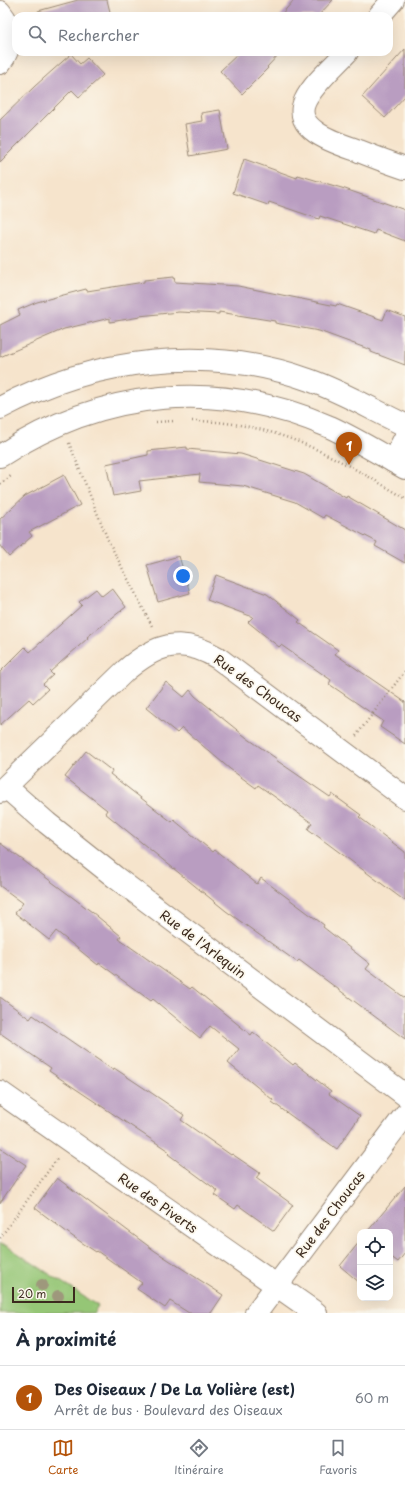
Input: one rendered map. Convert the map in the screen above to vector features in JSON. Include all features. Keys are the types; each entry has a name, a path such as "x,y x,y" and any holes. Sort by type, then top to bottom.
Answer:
{"street":[{"path":"382,12 393,0"},
{"path":"0,12 6,21 10,34 8,47 0,62"},
{"path":"343,56 308,96 303,108 304,119 311,128 321,136 405,168"},
{"path":"0,408 50,385 111,367 174,360 219,361 263,367 308,379 350,396 405,425"},
{"path":"0,456 26,439 54,425 91,411 146,399 184,397 242,401 294,413 331,427 399,464 405,438"},
{"name":"Rue des Choucas","path":"3,790 139,658 152,651 171,646 181,646 202,650 218,658 405,798"},
{"name":"Rue de l'Arlequin","path":"3,790 115,877 405,1095"},
{"name":"Rue des Piverts","path":"0,1092 316,1313"},
{"name":"Rue des Choucas","path":"256,1313 405,1115"}],"path":[{"path":"150,423 178,421"},
{"path":"185,421 238,425 290,438 332,456 405,498"},
{"path":"68,439 108,540 156,633"},
{"path":"70,444 75,443"},
{"path":"353,741 405,671"},
{"path":"0,1238 61,1154"}],"green space":[{"path":"0,1244 7,1246 98,1306 93,1313 0,1313"}],"building":[{"path":"78,0 107,0 110,12 38,12"},
{"path":"294,0 333,0 322,12 284,12"},
{"path":"405,49 405,96 385,118 362,97"},
{"path":"69,56 73,56 80,64 87,58 103,75 79,97 72,90 0,162 0,120"},
{"path":"236,56 277,56 267,67 268,68 242,94 220,71"},
{"path":"220,110 227,149 190,156 185,124 202,121 201,113"},
{"path":"244,159 297,178 298,175 345,189 405,210 405,241 376,230 374,234 320,216 319,219 269,202 268,205 233,193"},
{"path":"174,277 175,282 238,286 336,306 337,304 383,320 387,310 405,317 405,365 371,352 371,350 319,331 275,323 275,321 219,312 219,314 179,312 139,316 140,317 110,322 110,318 64,329 0,357 0,325 20,315 18,310 37,302 86,289 87,291 144,282 144,280"},
{"path":"187,447 187,449 241,454 304,474 346,498 347,496 405,530 405,563 375,546 377,542 325,515 323,518 295,502 243,486 199,482 200,474 139,481 141,491 113,496 106,464 148,455 148,451"},
{"path":"64,475 80,505 29,532 32,536 9,557 0,546 0,519 25,496"},
{"path":"179,556 190,593 158,602 147,565"},
{"path":"216,575 267,594 300,620 298,622 338,650 335,654 405,702 405,744 380,727 383,721 329,684 331,680 281,645 279,647 248,622 253,617 207,600"},
{"path":"112,588 126,607 87,637 88,638 50,672 53,675 43,684 48,689 33,703 29,699 0,725 0,672 25,647 30,652 82,605 79,602 96,589 102,596"},
{"path":"166,682 184,697 190,690 195,696 247,738 277,759 276,760 330,797 332,794 361,815 359,817 405,852 405,901 308,829 312,823 258,785 256,788 230,769 182,728 177,733 146,708"},
{"path":"86,751 112,771 110,774 172,822 174,820 213,852 215,850 257,884 261,878 324,925 323,927 370,964 366,969 405,998 405,1039 299,960 297,962 226,911 105,813 107,810 65,777"},
{"path":"0,843 92,912 121,936 119,939 190,989 192,987 251,1035 253,1032 293,1065 295,1063 331,1091 329,1094 360,1116 337,1149 272,1102 273,1100 228,1063 239,1049 210,1026 200,1038 153,999 151,1001 99,963 98,965 56,931 49,940 15,913 23,903 0,886"},
{"path":"0,997 30,1019 33,1015 113,1070 114,1068 153,1094 184,1115 181,1120 231,1155 232,1154 260,1173 256,1178 293,1205 274,1231 238,1205 235,1209 215,1195 218,1191 168,1154 170,1152 49,1071 51,1068 0,1033"},
{"path":"0,1148 26,1165 0,1203"},
{"path":"57,1178 155,1251 223,1295 211,1313 189,1313 170,1301 165,1308 137,1289 142,1283 97,1251 96,1252 72,1236 35,1208"},
{"path":"405,1186 405,1253 398,1262 393,1258 393,1229 369,1229"},
{"path":"357,1245 357,1280 340,1266"}],"place":[{"name":"Des Oiseaux / De La Volière (est)","path":"349,465"}]}
